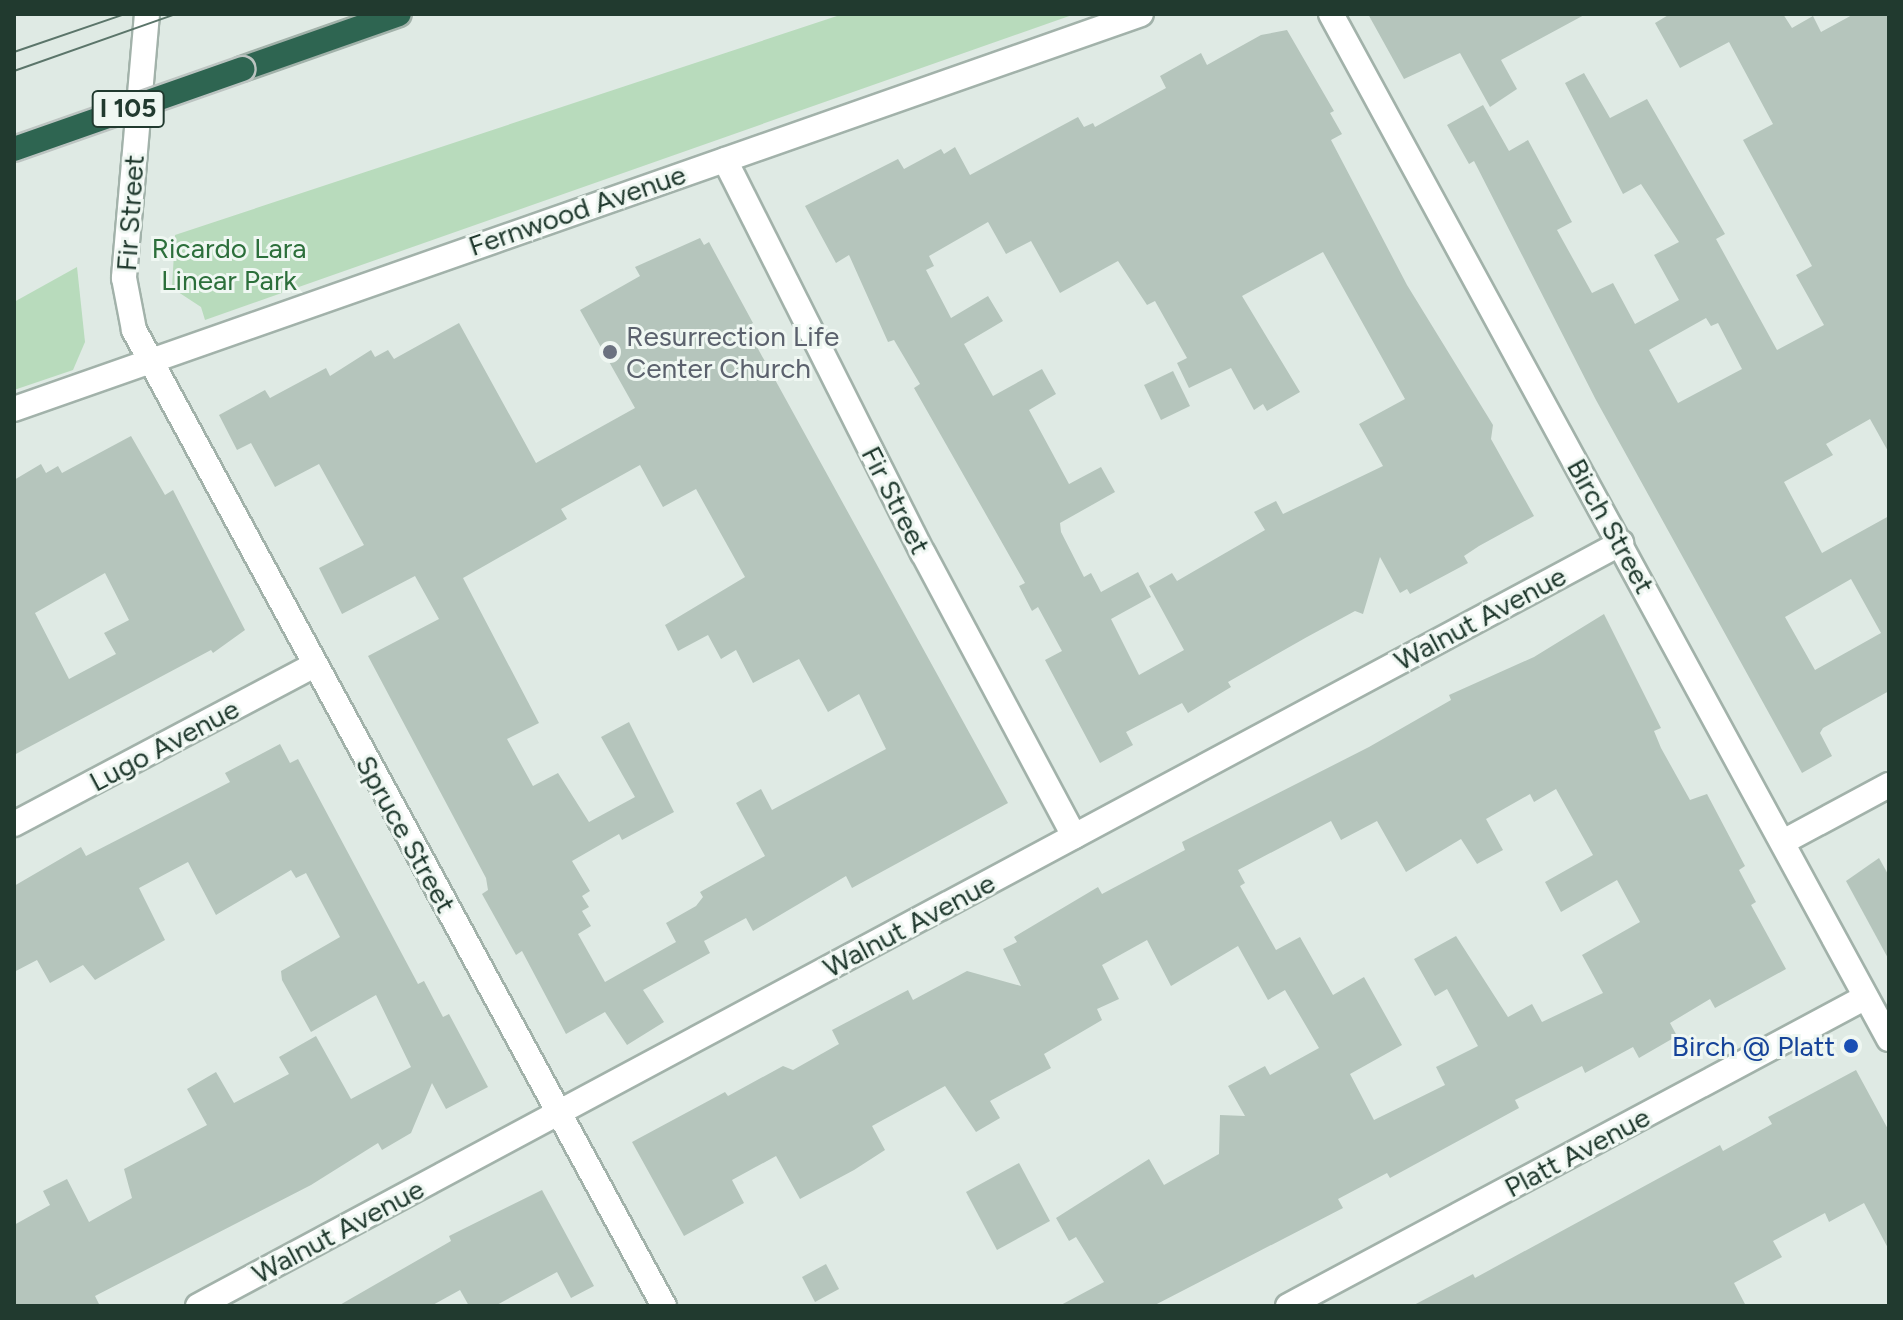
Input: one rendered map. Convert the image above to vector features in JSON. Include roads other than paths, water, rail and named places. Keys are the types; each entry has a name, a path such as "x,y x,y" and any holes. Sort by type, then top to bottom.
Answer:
{"highway":[{"name":"I 105","path":"14,149 399,14"}],"street":[{"name":"Fir Street","path":"147,14 124,278 130,316 148,361"},
{"name":"Fernwood Avenue","path":"14,409 1141,14"},
{"name":"Birch Street","path":"1331,14 1889,1039"},
{"name":"Fir Street","path":"725,160 1074,836"},
{"name":"Spruce Street","path":"148,361 664,1306"},
{"name":"Walnut Avenue","path":"198,1306 1621,543"},
{"name":"Lugo Avenue","path":"14,824 314,665"},
{"path":"1783,842 1889,785"},
{"name":"Platt Avenue","path":"1288,1306 1866,997"}],"tram line":[{"path":"14,52 125,14"},
{"path":"14,71 176,14"}],"place":[{"name":"Resurrection Life Center Church","path":"610,352"},
{"name":"Birch @ Platt","path":"1851,1046"}],"park label":[{"name":"Ricardo Lara Linear Park","path":"229,264"}]}
